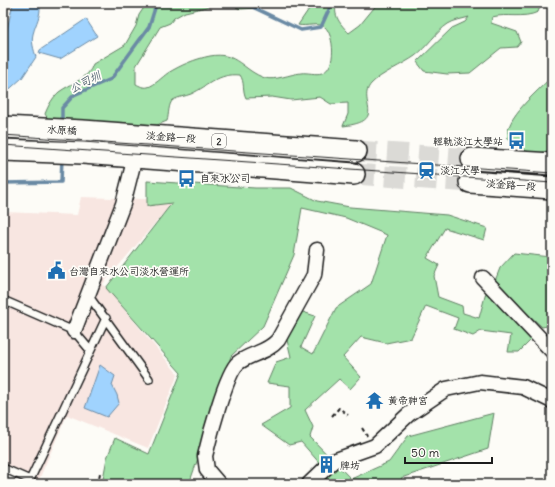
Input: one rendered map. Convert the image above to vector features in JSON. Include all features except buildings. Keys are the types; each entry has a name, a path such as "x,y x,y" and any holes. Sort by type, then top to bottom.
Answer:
{"main road":[{"name":"水原橋","path":"3,127 83,131"},
{"name":"淡金路一段","path":"83,131 356,151"},
{"name":"2","path":"3,150 43,150 354,174"},
{"path":"472,159 552,164"},
{"name":"淡金路一段","path":"470,182 552,188"}],"street":[{"path":"74,330 124,204 135,157"},
{"path":"219,484 207,470 205,456 230,376 238,363 272,347 278,340 314,275 317,250"},
{"path":"483,278 552,351"},
{"path":"309,484 333,460 375,446 409,414 446,389 480,382 523,387 552,401"}],"lane":[{"path":"87,295 106,318 149,378"},
{"path":"3,300 74,330 90,350"},
{"path":"3,468 30,480 106,318"}],"path":[{"path":"332,416 339,408 348,415"},
{"path":"98,484 100,473"}],"shaded area":[{"path":"81,197 175,200 103,284 178,374 148,448 67,415 37,484 33,484 3,472 3,212 77,215"}],"green space":[{"path":"147,3 225,3 185,12 174,18 170,23 160,27 136,66 136,84 142,87 153,85 178,67 204,57 219,55 227,56 239,62 257,75 269,79 301,73 322,73 327,70 332,58 332,44 328,31 325,27 319,25 298,25 313,3 337,3 336,16 349,33 360,25 378,3 535,3 533,5 540,7 538,12 532,14 492,17 491,23 517,32 521,42 517,47 501,48 470,73 447,74 424,71 417,62 452,28 465,22 469,17 448,24 439,31 415,56 375,80 371,84 367,90 368,115 365,120 357,123 343,126 348,114 348,103 331,104 320,97 291,100 272,97 246,98 240,75 226,76 214,80 198,91 173,100 169,107 167,121 157,125 48,119 45,114 51,102 59,92 84,77 91,69 93,64 125,45 136,26 139,15"},
{"path":"225,3 250,3 257,8 241,9"},
{"path":"552,76 552,148 540,153 528,152 518,147 508,139 508,131 511,122 523,105"},
{"path":"147,181 255,188 291,188 317,201 350,207 447,215 487,228 484,240 445,228 427,258 439,265 434,276 438,297 462,306 463,313 479,318 487,289 495,281 500,268 514,253 551,257 552,247 552,325 542,327 529,315 522,327 531,340 519,352 508,352 511,335 481,331 473,336 454,329 458,318 426,306 411,338 386,343 361,337 343,357 361,377 350,389 339,379 305,410 313,427 310,437 351,479 389,462 408,436 494,413 488,449 401,478 405,484 321,484 330,475 301,442 289,445 261,425 290,408 290,386 267,383 276,362 291,357 286,336 300,311 315,316 301,347 313,354 336,308 371,284 387,235 346,218 302,208 294,255 263,326 231,356 209,427 189,484 102,484 107,458 115,438 149,454 181,373 106,288 172,203 147,206"}],"water":[{"path":"13,3 40,3 39,16 32,37 36,57 22,78 3,95 3,47"},
{"path":"86,19 97,36 60,59 39,53 40,50"},
{"path":"100,365 115,376 112,385 119,403 107,417 85,408"}],"waterway":[{"name":"公司圳","path":"62,123 62,108 74,95 111,79 149,27 156,5 160,3"},
{"name":"公司圳","path":"244,3 301,30 321,27 332,3"},
{"name":"公司圳","path":"3,183 61,182 62,159"}],"tunnel":[{"path":"356,151 472,159"},
{"path":"354,174 470,182"}],"tram line":[{"path":"3,135 552,173"},
{"path":"3,145 552,183"}],"place":[{"name":"輕軌淡江大學站","path":"516,141"},
{"name":"淡江大學","path":"427,170"},
{"name":"自來水公司","path":"187,178"},
{"name":"台灣自來水公司淡水營運所","path":"56,271"},
{"name":"黃帝神宮","path":"375,400"},
{"name":"牌坊","path":"327,465"}]}
